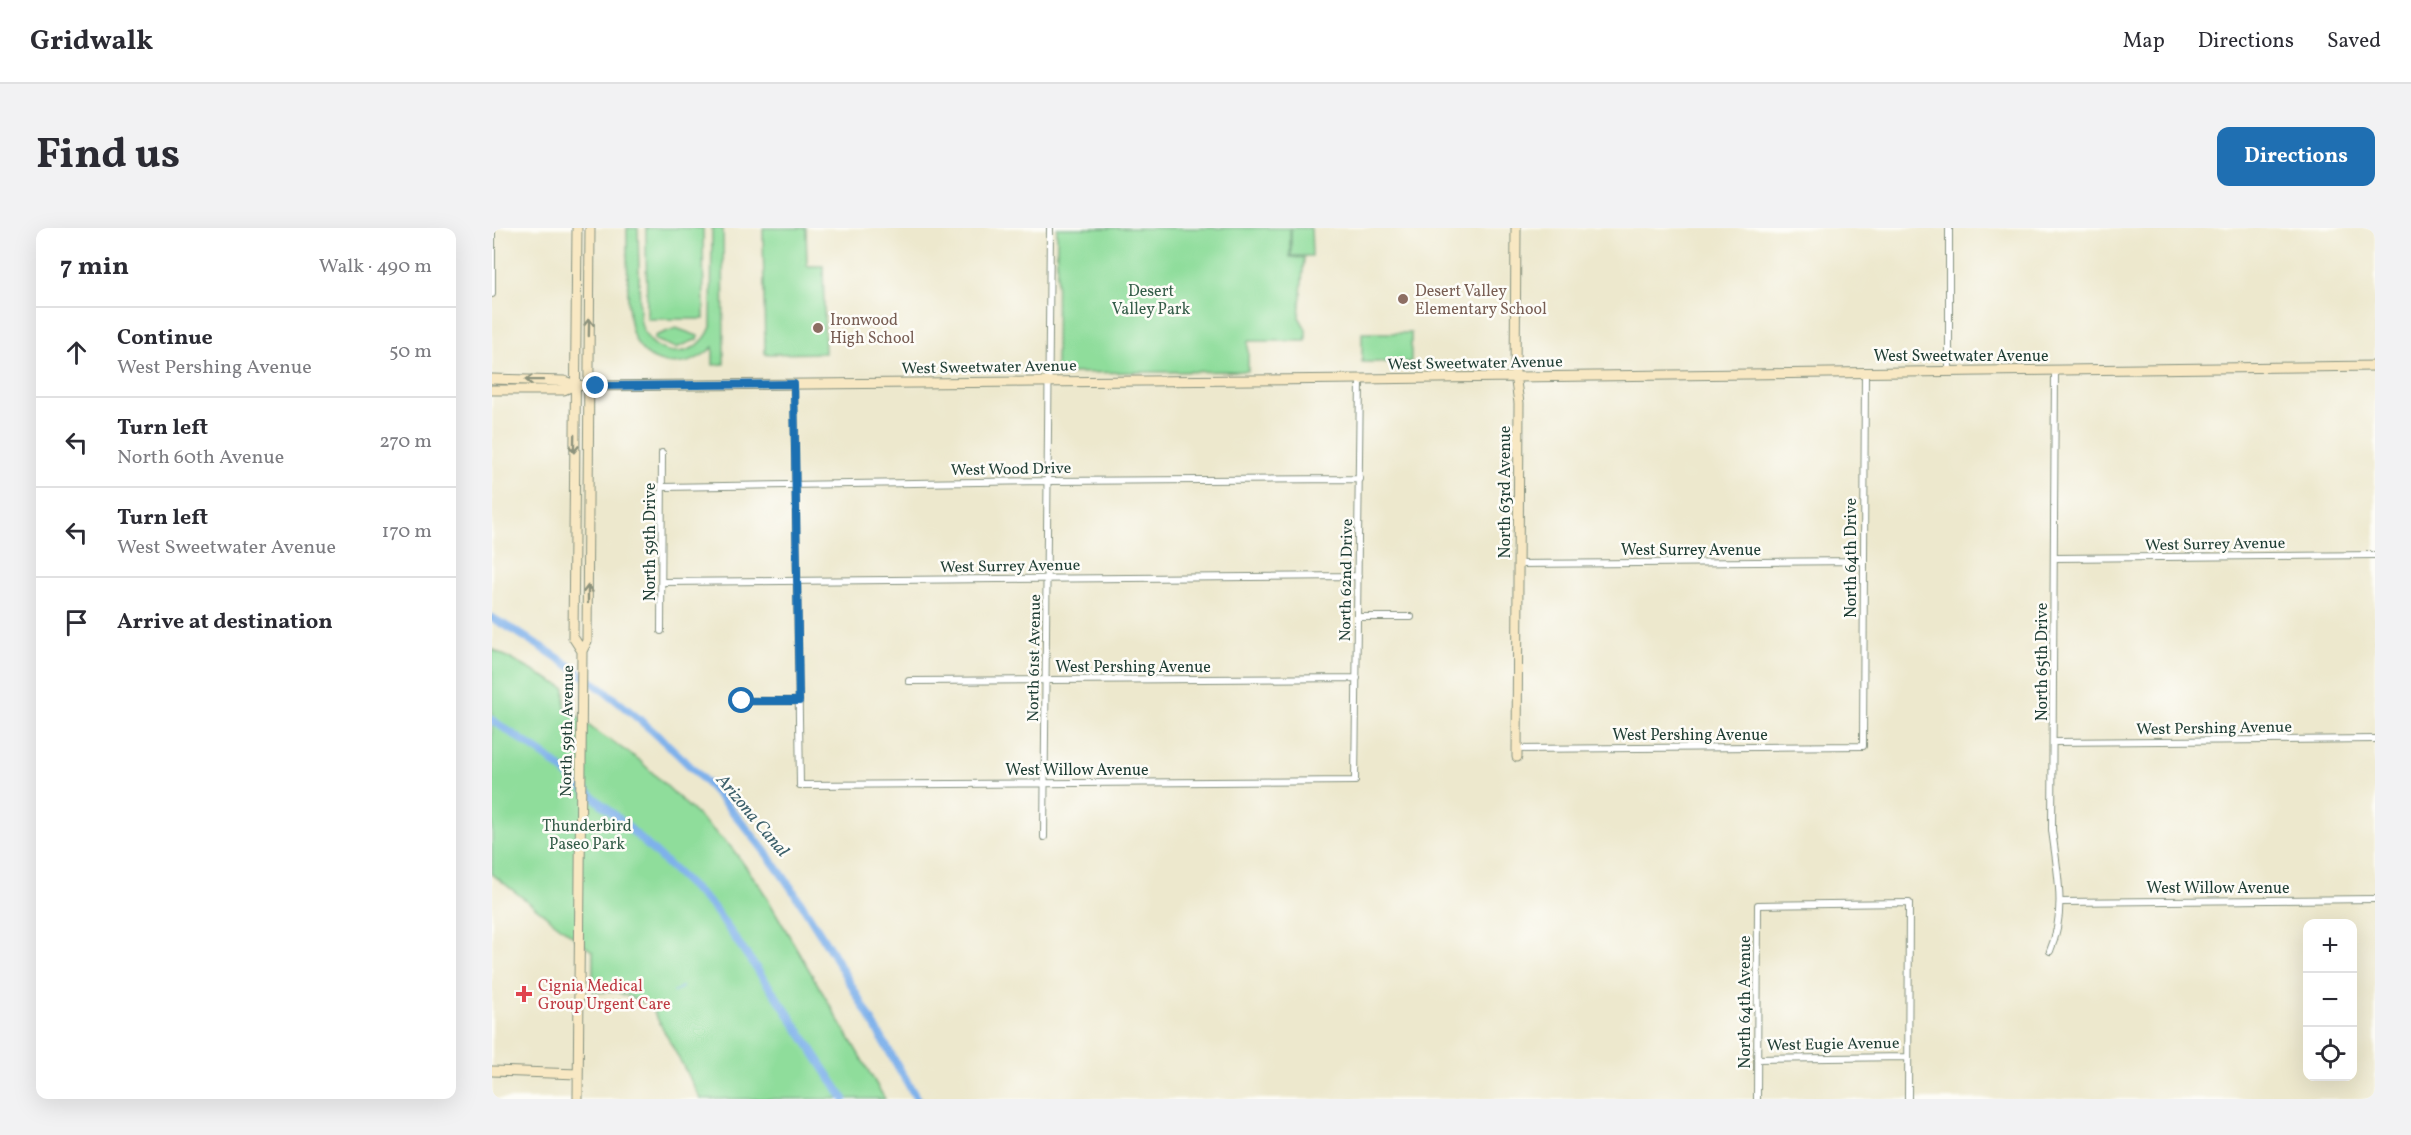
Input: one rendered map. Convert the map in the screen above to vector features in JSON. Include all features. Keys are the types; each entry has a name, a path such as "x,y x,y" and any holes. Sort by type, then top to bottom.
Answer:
{"street":[{"name":"North 59th Avenue","path":"576,228 573,637 582,651"},
{"name":"North 59th Avenue","path":"578,1099 582,651 588,641 590,228"},
{"name":"North 61st Avenue","path":"1044,837 1050,228"},
{"name":"North 63rd Avenue","path":"1516,228 1515,375 1519,403 1517,753"},
{"path":"1949,228 1949,370"},
{"path":"492,230 492,294"},
{"name":"West Sweetwater Avenue","path":"575,385 1360,379 1515,375 2375,366"},
{"name":"North 65th Drive","path":"2050,951 2059,924 2061,902 2052,830 2055,370"},
{"name":"North 64th Drive","path":"1863,746 1865,371"},
{"name":"North 62nd Drive","path":"1355,781 1360,379"},
{"path":"492,380 564,381 575,385"},
{"path":"742,701 799,701 794,384"},
{"path":"492,390 564,390 575,385"},
{"name":"North 59th Drive","path":"662,453 662,631"},
{"name":"West Wood Drive","path":"662,487 1360,479"},
{"name":"West Surrey Avenue","path":"2055,558 2375,555"},
{"name":"West Surrey Avenue","path":"1518,564 1864,561"},
{"name":"West Surrey Avenue","path":"663,582 1358,576"},
{"path":"1357,617 1411,617"},
{"name":"West Pershing Avenue","path":"909,681 1357,678"},
{"name":"West Willow Avenue","path":"799,701 800,785 1355,781"},
{"name":"West Pershing Avenue","path":"2054,742 2375,739"},
{"name":"West Pershing Avenue","path":"1517,753 1863,746"},
{"name":"West Willow Avenue","path":"2061,902 2375,899"},
{"name":"North 64th Avenue","path":"1756,1099 1758,905 1909,903 1908,1057"},
{"path":"1908,1057 1908,1099"},
{"name":"West Eugie Avenue","path":"1757,1059 1908,1057"},
{"path":"492,1071 578,1074"}],"green space":[{"path":"627,228 638,228 640,317 644,331 660,348 671,352 694,347 704,339 711,327 712,228 723,228 724,364 713,365 713,347 692,361 674,364 654,359 637,343 632,333 628,309"},
{"path":"646,228 703,228 704,319 647,319"},
{"path":"763,228 806,228 807,266 823,266 825,353 765,354"},
{"name":"Desert Valley Park","path":"1057,228 1290,228 1290,257 1304,258 1299,317 1306,329 1306,341 1248,341 1248,371 1063,373 1056,368"},
{"path":"1291,228 1311,228 1312,256 1291,256"},
{"path":"676,328 698,336 698,339 676,348 655,340 655,336"},
{"path":"1362,333 1411,333 1411,362 1362,362"},
{"name":"Thunderbird Paseo Park","path":"492,649 565,688 565,706 593,729 638,759 731,847 760,886 885,1099 701,1099 650,1005 617,992 593,992 593,952 492,874"}],"waterway":[{"name":"Arizona Canal","path":"492,618 575,670 614,699 652,730 722,800 754,837 801,903 917,1099"},
{"path":"492,720 547,757 628,827 713,907 785,1009 844,1099"},
{"path":"674,992 682,987"}],"place":[{"name":"Desert Valley Elementary School","path":"1403,299"},
{"name":"Ironwood High School","path":"818,328"},
{"name":"Cignia Medical Group Urgent Care","path":"524,994"}],"route":[{"path":"596,386 794,384 799,701 742,701"}]}
